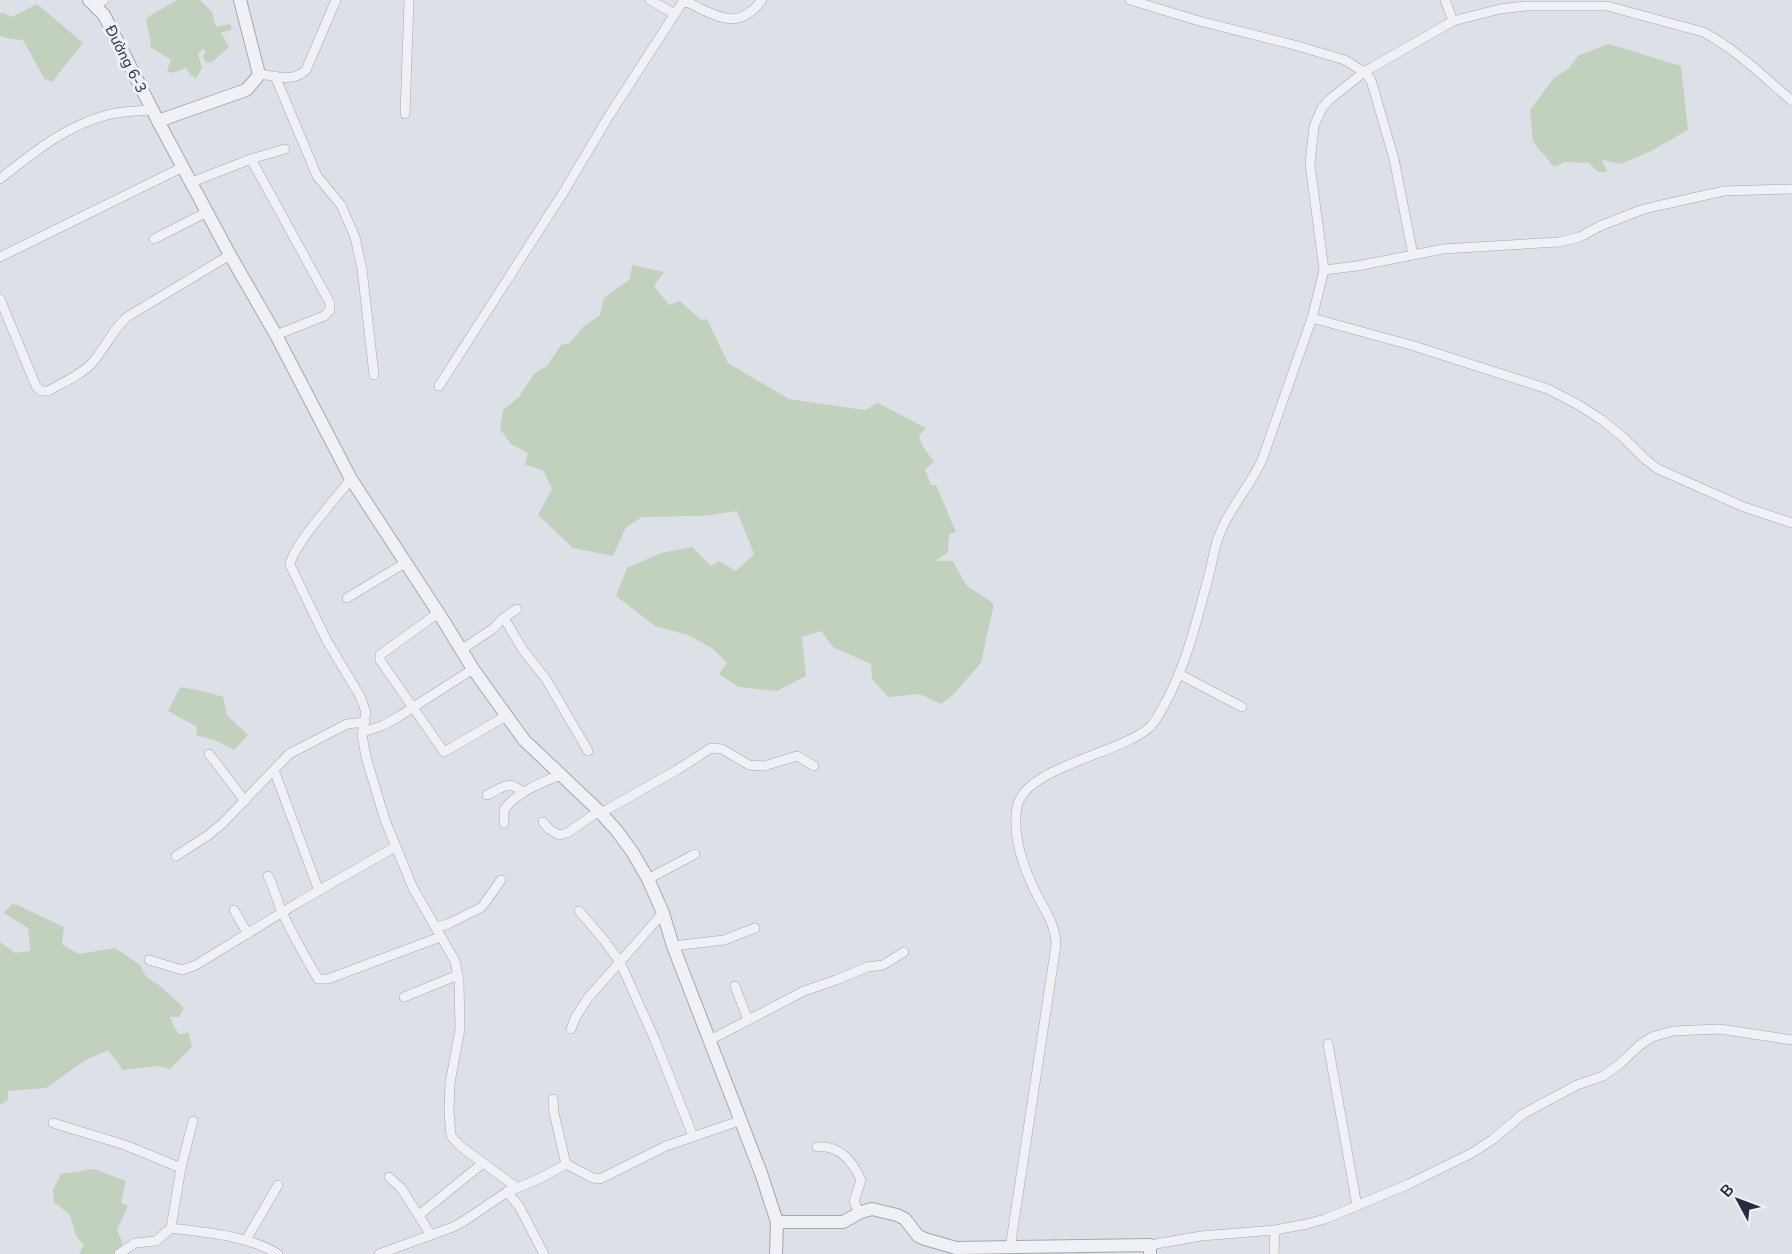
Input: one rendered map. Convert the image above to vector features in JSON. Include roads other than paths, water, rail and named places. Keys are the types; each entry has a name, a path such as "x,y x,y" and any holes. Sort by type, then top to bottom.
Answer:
{"street":[{"path":"0,179 60,134 106,115 155,116 246,90 259,74 240,0"},
{"path":"259,74 292,78 306,70 336,0"},
{"path":"405,114 409,0"},
{"path":"650,0 674,13"},
{"path":"438,386 563,193 681,3 686,2 721,17 736,19 748,16 762,0"},
{"path":"1130,0 1345,60 1364,72 1371,80 1394,159 1413,255"},
{"path":"1445,0 1453,21"},
{"name":"Đường 6-3","path":"96,2 230,255 276,334 351,479 472,669 506,716 524,740 600,812 633,853 648,879 663,913 673,946 742,1119 761,1173 777,1222 776,1254"},
{"path":"1010,1248 1051,987 1056,936 1055,928 1030,882 1022,858 1017,831 1017,806 1022,793 1045,776 1114,747 1148,728 1159,714 1179,674 1198,615 1220,531 1262,460 1312,318 1324,270 1310,177 1314,126 1322,108 1364,72 1453,21 1492,10 1526,6 1607,6 1688,27 1715,39 1748,63 1792,101"},
{"path":"275,76 317,176 341,205 355,237 362,270 374,375"},
{"path":"192,182 251,159 285,149"},
{"path":"251,159 330,303 330,310 324,316 276,334"},
{"path":"0,257 183,166"},
{"path":"1324,270 1443,249 1559,242 1580,237 1600,226 1657,206 1725,191 1792,189"},
{"path":"154,239 207,212"},
{"path":"0,299 32,379 41,391 48,391 85,370 127,317 230,255"},
{"path":"1312,318 1414,346 1548,389 1602,420 1645,459 1667,473 1744,507 1792,523"},
{"path":"351,479 312,528 295,552 290,565 327,640 360,696 366,712 363,740 370,773 395,847 413,888 455,961 458,975 460,1029 450,1083 451,1136 459,1146 483,1163 511,1190 544,1254"},
{"path":"347,598 405,563"},
{"path":"460,650 494,628 517,609"},
{"path":"438,613 379,657 380,660 444,752 506,716"},
{"path":"504,618 523,650 546,679 588,751"},
{"path":"176,856 207,836 245,801 283,759 299,748 347,724 364,727 384,725 472,669"},
{"path":"1179,674 1242,707"},
{"path":"543,822 559,835 567,833 711,748 722,749 749,765 764,766 798,756 814,766"},
{"path":"209,754 245,801"},
{"path":"274,770 319,891"},
{"path":"504,823 506,806 523,794 560,775"},
{"path":"488,795 510,785 515,786 523,794"},
{"path":"149,960 172,968 187,969 395,847"},
{"path":"648,879 695,854"},
{"path":"268,876 282,913 318,979 328,980 440,937"},
{"path":"435,927 448,924 482,907 501,880"},
{"path":"234,910 248,934"},
{"path":"579,911 620,962 659,1050 693,1136"},
{"path":"571,1029 588,998 663,913"},
{"path":"673,946 724,940 755,928"},
{"path":"710,1040 804,991 867,967 883,965 904,952"},
{"path":"404,997 458,975"},
{"path":"735,986 748,1020"},
{"path":"777,1222 843,1222 863,1211 882,1210 905,1219 918,1236 956,1248 1150,1250 1201,1236 1275,1230 1307,1224 1357,1206 1472,1153 1492,1140 1522,1114 1577,1085 1603,1076 1652,1037 1673,1031 1720,1029 1792,1040"},
{"path":"1328,1044 1357,1206"},
{"path":"553,1099 566,1164 593,1178 600,1179 658,1149 742,1119"},
{"path":"119,1254 135,1243 156,1241 171,1228 181,1168 193,1121"},
{"path":"53,1123 116,1142 181,1168"},
{"path":"817,1147 825,1146 848,1158 861,1180 854,1201 863,1211"},
{"path":"418,1215 483,1163"},
{"path":"379,1254 465,1221 511,1190 541,1178 566,1164"},
{"path":"389,1177 401,1188 430,1235"},
{"path":"246,1240 278,1185"},
{"path":"171,1228 246,1240 278,1254"},
{"path":"1274,1254 1275,1230"}]}
